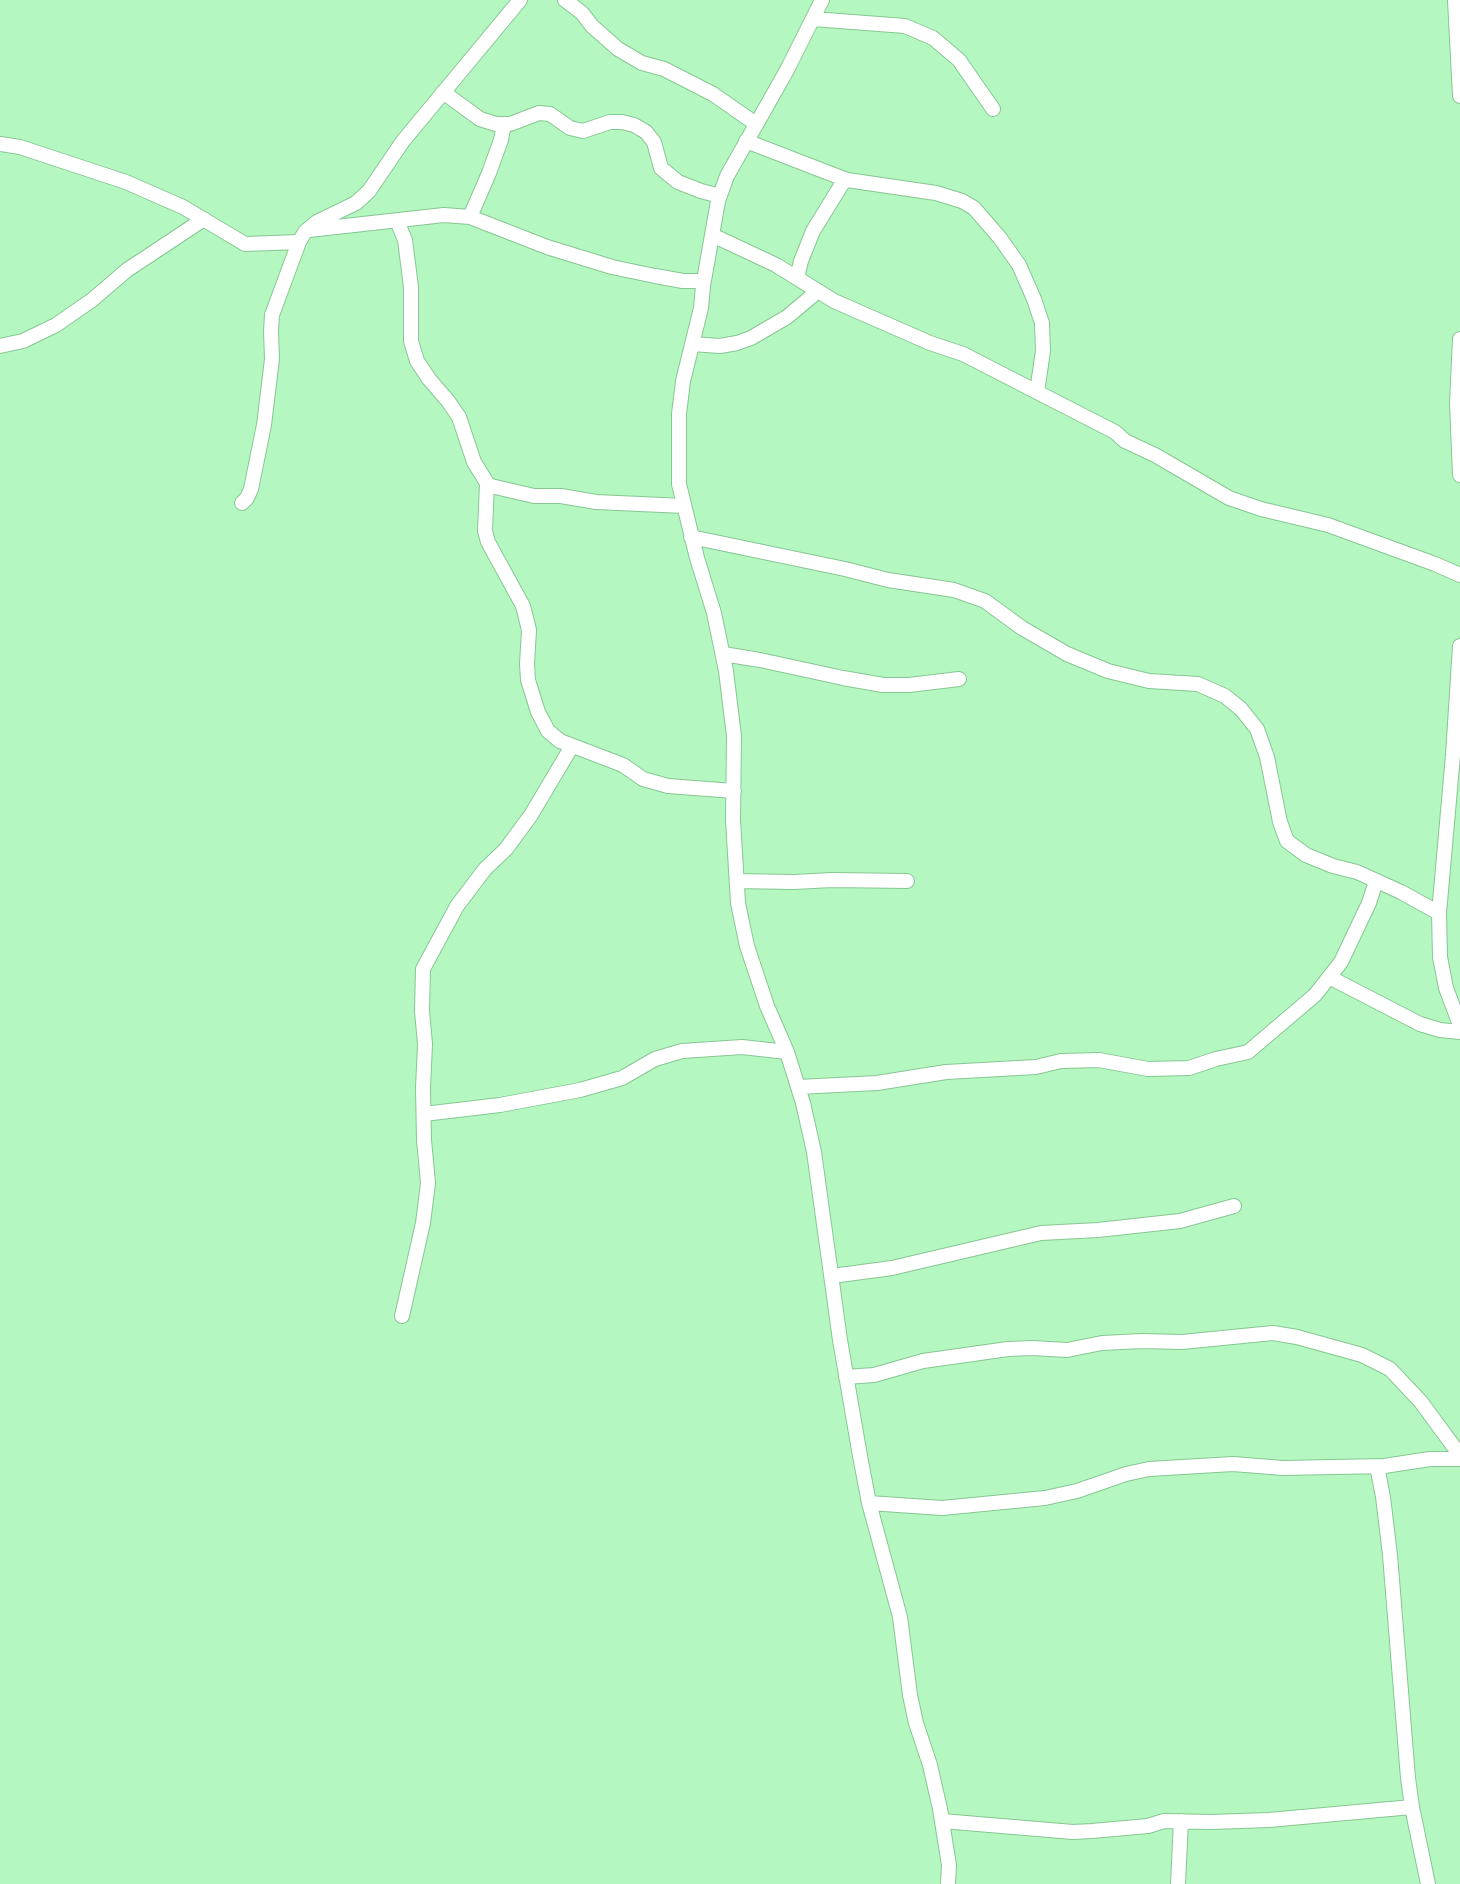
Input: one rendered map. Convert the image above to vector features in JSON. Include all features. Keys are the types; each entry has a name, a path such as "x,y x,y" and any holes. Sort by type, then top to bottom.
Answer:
{"street":[{"path":"242,502 247,498 251,489 264,425 272,359 272,315 300,242 308,230 318,222 356,202 369,191 403,140 520,0"},
{"path":"565,0 582,13 592,26 618,49 642,62 664,69 713,94 756,124"},
{"path":"822,0 788,70 727,176 720,196 704,281 701,308 683,381 679,414 679,484 691,537 714,612 723,654 734,736 738,904 747,946 767,1006 787,1052 798,1087 814,1152 846,1377 869,1502 900,1617 910,1695 916,1722 930,1765 942,1821 948,1865 948,1884"},
{"path":"1455,0 1460,96"},
{"path":"813,19 905,26 933,38 960,60 993,109"},
{"path":"443,92 480,119 496,124 521,122 539,113 550,114 570,128 583,131 610,122 634,125 646,132 654,142 661,168 678,182 720,196"},
{"path":"470,217 489,173 501,140 504,124"},
{"path":"746,141 844,179 936,193 962,201 974,208 1000,238 1019,265 1034,299 1042,323 1043,351 1037,392"},
{"path":"0,144 20,147 126,182 158,195 204,219 245,244 300,242"},
{"path":"797,278 801,261 813,230 844,179"},
{"path":"308,230 444,215 470,217 547,247 612,267 655,276 704,281"},
{"path":"0,346 23,341 56,325 92,300 127,270 204,219"},
{"path":"397,221 405,240 411,287 410,341 415,355 429,379 459,417 474,462 487,483 491,486 534,496 561,496 596,502 684,506"},
{"path":"712,235 776,265 834,301 921,339 963,354 1114,432 1125,441 1155,455 1229,498 1261,509 1328,525 1434,564 1460,576"},
{"path":"692,344 720,346 751,338 787,318 818,291"},
{"path":"1460,340 1457,403 1460,475"},
{"path":"487,483 485,531 488,542 523,606 529,630 528,680 538,712 548,731 560,741 623,765 643,779 668,786 734,791"},
{"path":"691,537 845,569 888,580 954,590 985,601 1022,628 1066,654 1108,671 1149,681 1198,684 1225,696 1241,709 1256,729 1267,757 1280,822 1287,841 1306,855 1333,866 1357,872 1401,892 1439,913"},
{"path":"1460,646 1457,730 1439,913 1442,965 1446,988 1460,1025"},
{"path":"723,654 883,685 909,685 959,680"},
{"path":"402,1316 423,1223 428,1183 424,1114 423,969 457,906 485,869 506,849 531,815 572,746"},
{"path":"737,881 907,881"},
{"path":"798,1087 877,1084 946,1072 1036,1067 1061,1061 1099,1060 1148,1069 1188,1068 1248,1052 1315,995 1329,977 1345,954 1369,904 1376,881"},
{"path":"1329,977 1420,1024 1440,1030 1460,1032"},
{"path":"424,1114 509,1104 580,1090 622,1078 655,1059 682,1051 742,1047 787,1052"},
{"path":"832,1276 892,1268 1041,1234 1098,1230 1180,1220 1234,1206"},
{"path":"846,1377 874,1375 923,1361 1008,1349 1067,1350 1102,1343 1182,1342 1274,1333 1297,1337 1362,1355 1390,1369 1421,1402 1460,1457 1376,1466 1283,1468 1233,1464 1148,1469 1126,1474 1077,1491 1045,1498 942,1508 869,1502"},
{"path":"1376,1466 1383,1497 1390,1555 1408,1778 1428,1884"},
{"path":"942,1821 1073,1832 1148,1826 1164,1821 1268,1820 1412,1807"},
{"path":"1178,1884 1180,1821"}]}
